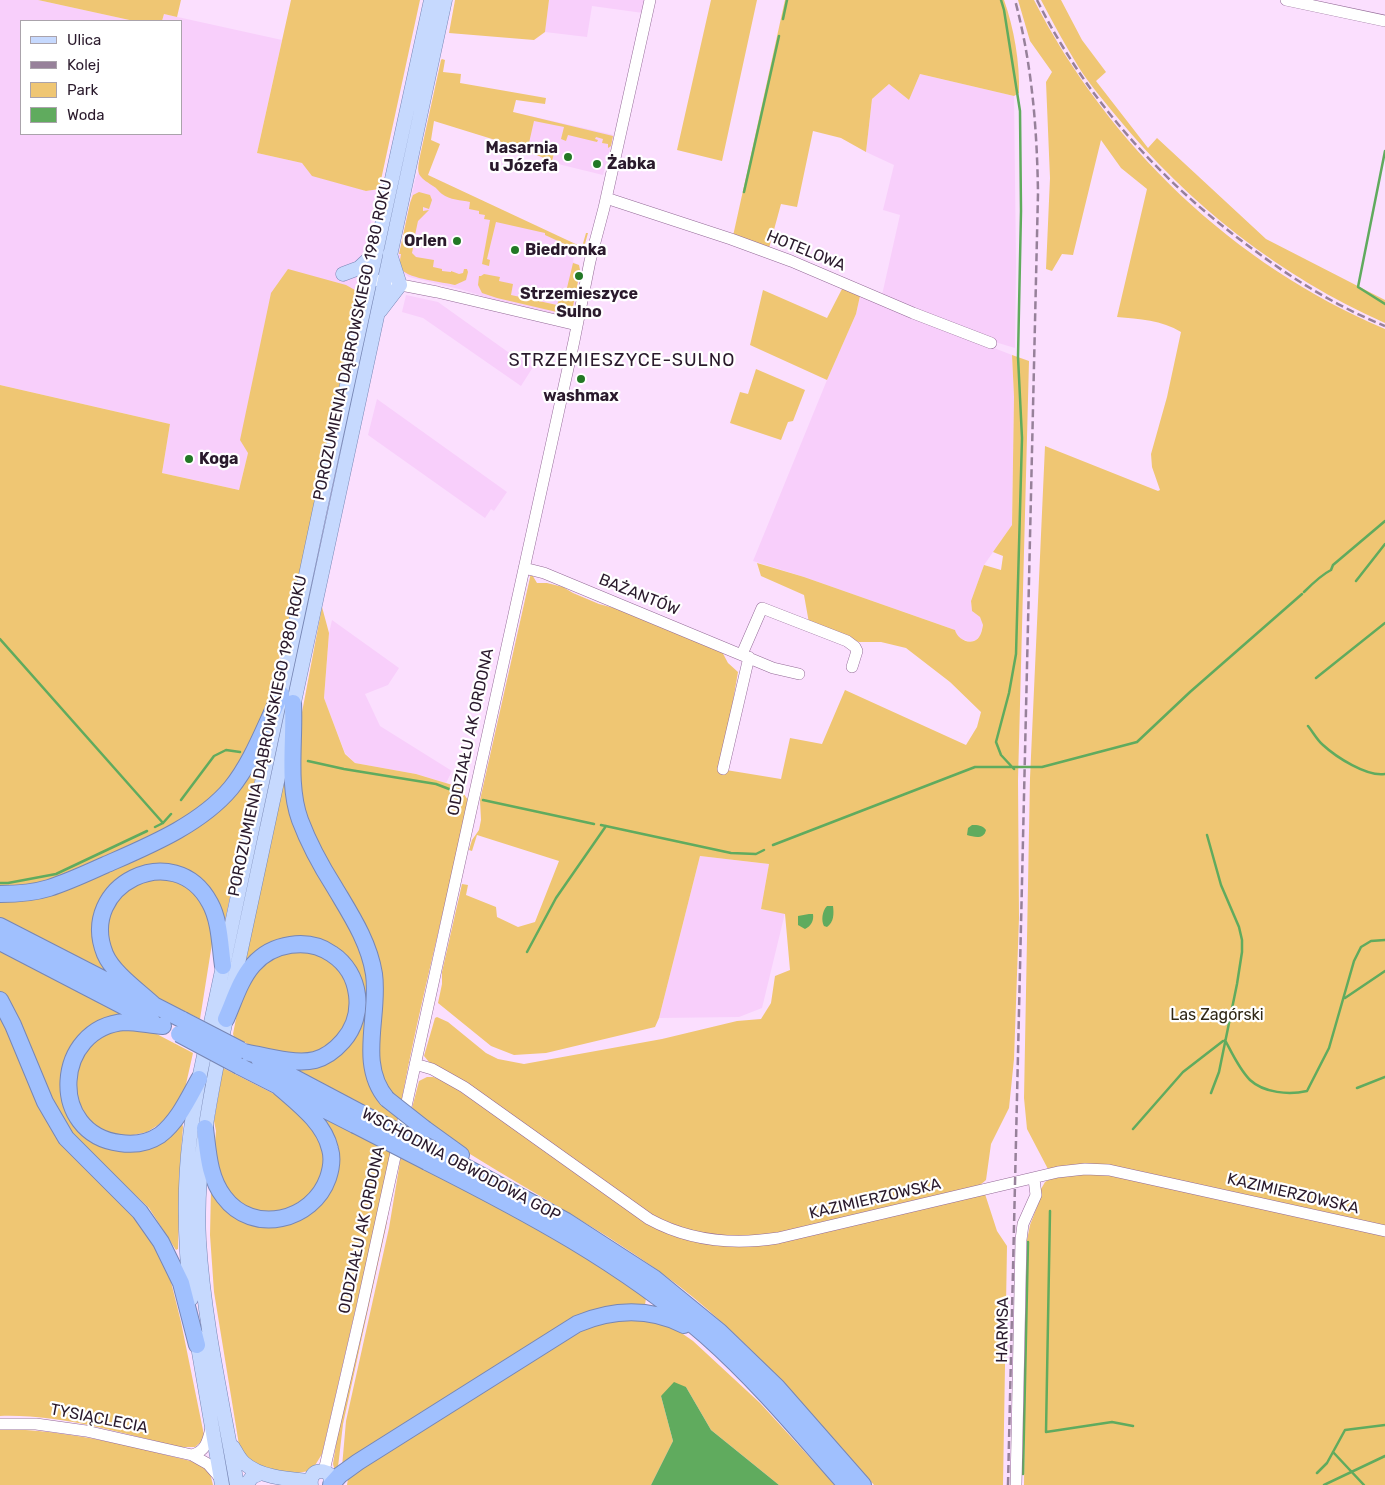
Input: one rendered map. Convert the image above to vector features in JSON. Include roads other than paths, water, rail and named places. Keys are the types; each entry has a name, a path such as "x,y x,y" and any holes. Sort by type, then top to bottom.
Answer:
{"highway":[{"path":"0,894 36,891 71,880 170,834 204,813 224,795 238,778 287,699"},
{"path":"287,699 294,727 293,782 297,810 314,853 347,908 370,955 375,983 371,1039 374,1075 379,1088 388,1099 425,1129 466,1158 483,1176"},
{"path":"155,1006 114,967 104,952 102,941 103,915 110,898 120,886 133,877 148,872 169,873 185,878 198,887 207,898 214,912 223,966"},
{"name":"WSCHODNIA OBWODOWA GOP","path":"0,926 155,1006 181,1027 241,1056 430,1156 579,1243 613,1265 646,1288 706,1336 746,1374 846,1485"},
{"name":"WSCHODNIA OBWODOWA GOP","path":"0,942 163,1026 181,1027"},
{"path":"226,1019 246,973 261,957 276,948 288,945 305,944 324,949 332,954 347,970 357,994 357,1012 351,1030 337,1047 316,1060 305,1062 241,1056"},
{"path":"0,1000 14,1025 45,1102 59,1129 75,1149 140,1212 161,1242 182,1283 198,1345"},
{"path":"163,1026 131,1023 114,1024 93,1034 85,1042 74,1056 68,1078 70,1100 77,1117 82,1124 98,1137 112,1142 138,1143 154,1138 171,1124 199,1079"},
{"name":"WSCHODNIA OBWODOWA GOP","path":"241,1056 277,1085 358,1119"},
{"path":"205,1128 214,1178 224,1197 231,1205 252,1217 282,1220 293,1216 320,1196 326,1184 331,1165 330,1148 320,1128 307,1112 277,1085"},
{"name":"WSCHODNIA OBWODOWA GOP","path":"430,1156 483,1176 588,1234 654,1278 720,1332 777,1387 864,1485"},
{"path":"329,1480 343,1473 554,1337 586,1320 614,1312 649,1312 668,1317 706,1336"}],"main road":[{"name":"POROZUMIENIA DĄBROWSKIEGO 1980 ROKU","path":"383,253 431,0"},
{"name":"POROZUMIENIA DĄBROWSKIEGO 1980 ROKU","path":"237,1485 206,1309 200,1248 200,1169 205,1128 287,699 383,253 445,0"},
{"path":"343,274 359,268 383,253 400,285 377,315"},
{"name":"POROZUMIENIA DĄBROWSKIEGO 1980 ROKU","path":"221,1482 198,1345 187,1255 186,1176 190,1136 199,1079 223,966 377,315 377,280"},
{"path":"229,1441 245,1464 261,1473 310,1483 315,1472 329,1480"},
{"path":"246,1485 252,1478 261,1473"}],"street":[{"name":"ODDZIAŁU AK ORDONA","path":"329,1480 333,1436 650,0"},
{"path":"1286,0 1385,21"},
{"name":"HOTELOWA","path":"606,198 774,255 991,344"},
{"path":"377,280 448,294 577,325"},
{"name":"BAŻANTÓW","path":"524,568 544,573 773,668 799,674"},
{"path":"723,770 745,656 762,608 847,642 855,647 857,651 852,667"},
{"name":"KAZIMIERZOWSKA","path":"415,1064 432,1069 464,1087 649,1219 667,1228 699,1238 733,1241 756,1241 778,1238 1058,1172 1085,1169 1109,1170 1385,1231"},
{"name":"HARMSA","path":"1016,1485 1021,1240 1023,1224 1036,1196 1034,1179"},
{"name":"TYSIĄCLECIA","path":"0,1424 48,1426 86,1431 192,1455 208,1464 221,1482"},
{"path":"192,1455 205,1447 211,1426"}],"water":[{"path":"972,825 983,827 986,830 985,833 981,837 967,835 968,828"},
{"path":"827,906 833,906 833,912 832,920 827,927 824,926 822,919"},
{"path":"813,914 813,917 809,926 805,929 798,925 798,916"},
{"path":"674,1382 686,1387 711,1430 779,1485 651,1485 673,1441 661,1396"}],"waterway":[{"path":"783,19 787,0"},
{"path":"1001,0 1020,111 1021,211 1018,357 1022,438 1016,654 1009,693 996,742 1001,755 1014,769"},
{"path":"744,192 779,36"},
{"path":"1385,151 1358,287 1385,304"},
{"path":"1304,592 1385,521"},
{"path":"1356,581 1385,544"},
{"path":"773,845 975,767 1042,767 1137,742 1190,692 1302,594"},
{"path":"1316,678 1385,623"},
{"path":"0,639 163,823 171,814"},
{"path":"1308,726 1321,743 1344,760 1361,769 1385,774"},
{"path":"181,800 214,756 226,750 240,752"},
{"path":"308,761 344,769 436,784 462,794"},
{"path":"483,800 594,824"},
{"path":"155,827 163,823"},
{"path":"601,825 731,853 756,854 764,850"},
{"path":"527,952 556,898 606,826"},
{"path":"0,883 56,874 147,831"},
{"path":"1207,835 1221,885 1239,927 1242,940 1237,984 1219,1072 1211,1093"},
{"path":"1225,1040 1242,1071 1250,1080 1262,1088 1277,1092 1307,1091 1329,1048 1354,961 1361,947 1371,941 1385,940"},
{"path":"1345,998 1385,971"},
{"path":"1133,1129 1183,1072 1223,1041"},
{"path":"1357,1088 1385,1077"},
{"path":"1050,1211 1046,1432 1112,1422 1133,1426"},
{"path":"1023,1474 1028,1242"},
{"path":"1317,1473 1327,1463 1345,1430 1385,1425"},
{"path":"1333,1452 1364,1485"},
{"path":"1324,1485 1385,1456"}],"railway":[{"path":"1008,1485 1038,193 1032,96 1026,48 1015,0"},
{"path":"1037,0 1079,72 1130,138 1159,169 1221,224 1285,272 1333,302 1385,326"}],"place":[{"name":"Masarnia u Józefa","path":"568,157"},
{"name":"Żabka","path":"597,164"},
{"name":"Orlen","path":"457,241"},
{"name":"Biedronka","path":"515,250"},
{"name":"Strzemieszyce Sulno","path":"579,276"},
{"name":"washmax","path":"581,379"},
{"name":"Koga","path":"189,459"}],"district":[{"name":"STRZEMIESZYCE-SULNO","path":"622,361"}],"park label":[{"name":"Las Zagórski","path":"1217,1015"}]}
